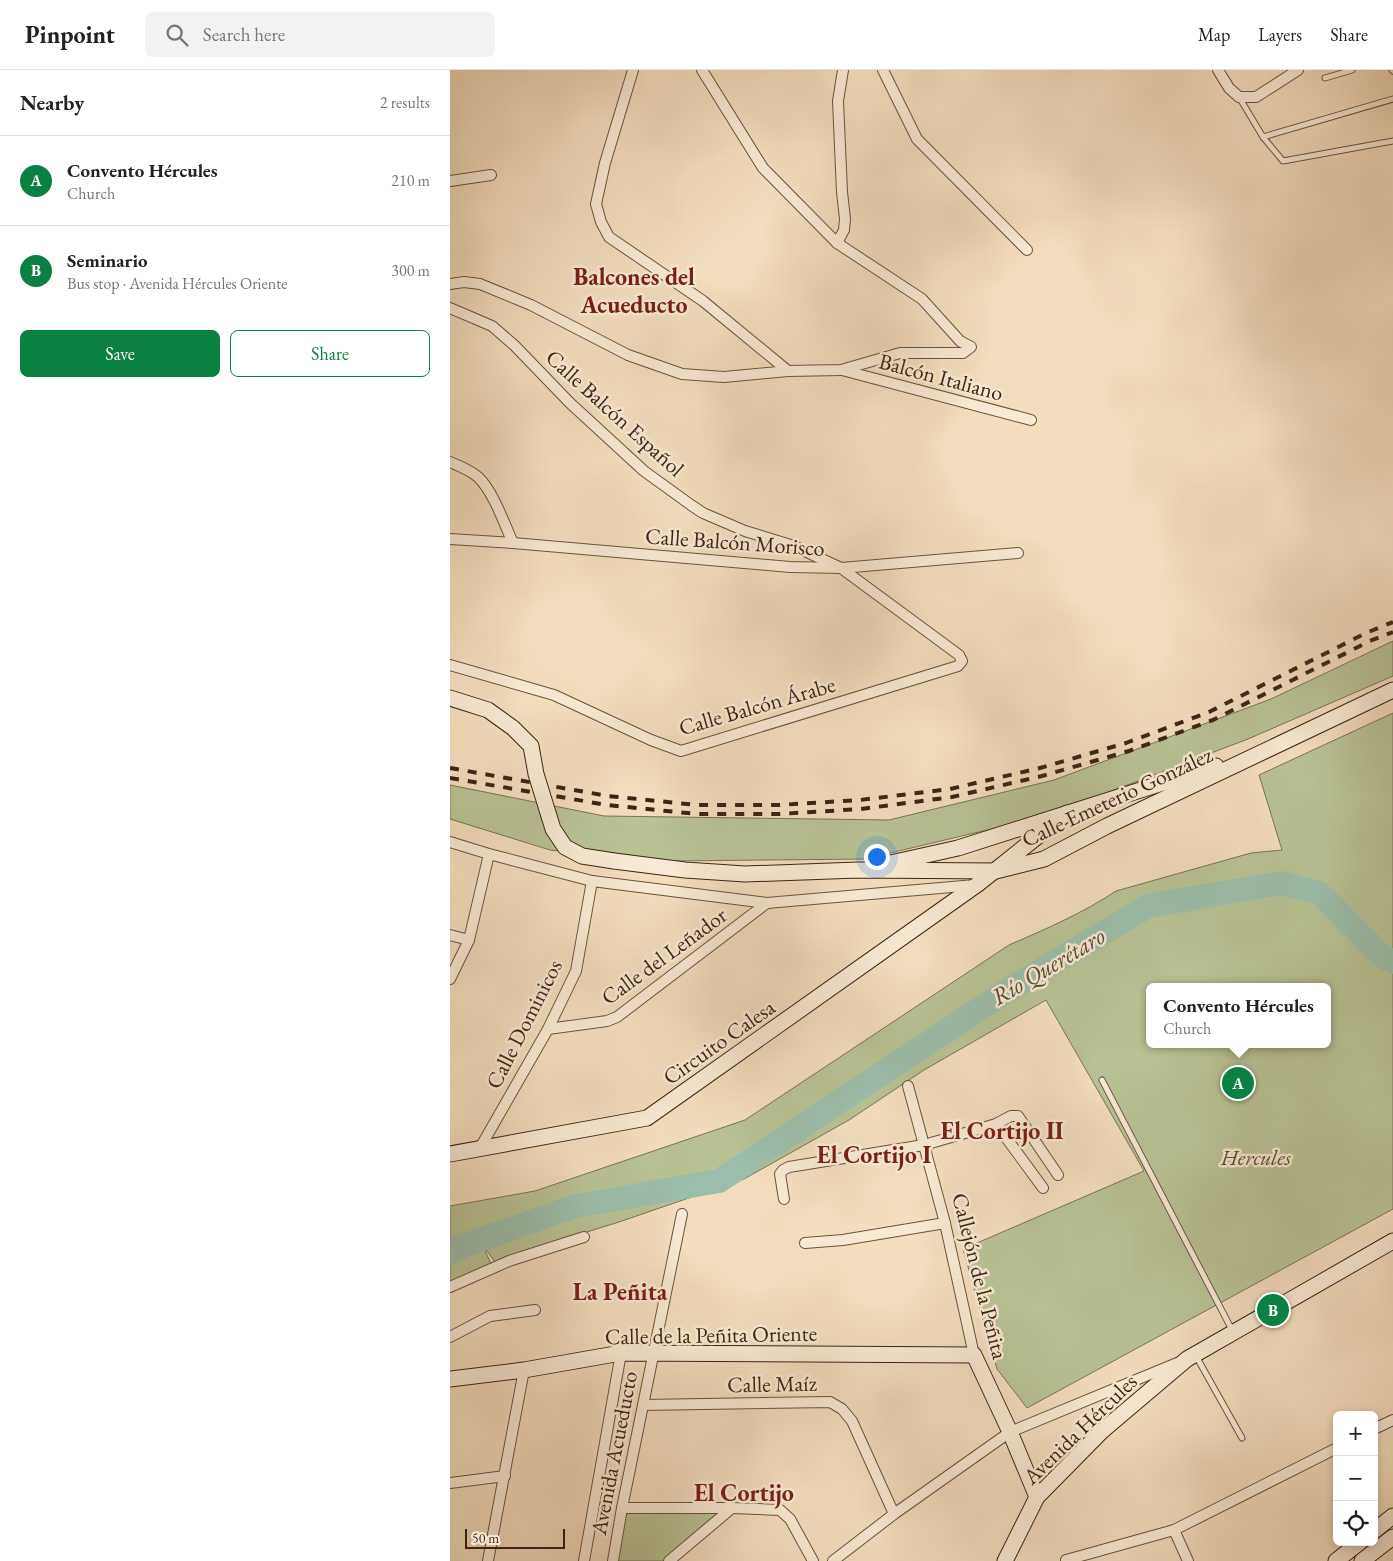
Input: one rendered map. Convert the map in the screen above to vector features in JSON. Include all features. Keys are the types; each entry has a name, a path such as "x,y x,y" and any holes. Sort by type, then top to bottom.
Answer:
{"street":[{"path":"632,70 605,163 596,204 601,222 609,237 703,301 788,371"},
{"path":"450,284 464,282 480,284 531,305 628,355 682,374 724,377 788,371 841,370 900,353 963,353 970,347 960,341 922,298 837,243 763,168 702,70"},
{"path":"837,243 844,230 845,219 838,101 843,70"},
{"path":"883,70 917,139 1027,250"},
{"path":"1218,70 1229,88 1239,98 1256,97 1298,70"},
{"path":"451,179 491,175"},
{"name":"Calle Balcón Español","path":"450,308 492,326 514,344 570,403 644,471 697,509 746,531 794,546 841,568 959,655 962,661"},
{"name":"Balcón Italiano","path":"841,370 1031,420"},
{"path":"450,462 478,477 487,488 513,543"},
{"name":"Calle Balcón Morisco","path":"450,539 790,567 841,568 1018,554"},
{"name":"Calle Balcón Árabe","path":"450,666 554,695 650,740 681,751 958,666 962,661"},
{"name":"Calle Emeterio González","path":"450,698 488,710 513,728 531,746 536,774 553,829 565,846 582,856 614,861 685,870 745,874 858,870 996,871 1044,859 1107,826 1393,690"},
{"name":"Calle Emeterio González","path":"858,870 958,848 1270,748"},
{"path":"1099,803 1110,814 1107,826"},
{"name":"Circuito Calesa","path":"450,1154 647,1118 996,871 1067,813"},
{"path":"450,842 592,882 767,903 978,884"},
{"path":"450,979 469,940 488,854"},
{"name":"Calle Dominicos","path":"480,1148 548,1029 576,971 592,882"},
{"name":"Calle del Leñador","path":"548,1029 607,1021 617,1017 767,903"},
{"path":"450,934 469,940"},
{"name":"Callejón de la Peñita","path":"908,1086 945,1223 974,1355 1010,1432 1037,1497"},
{"path":"784,1199 780,1174 789,1167 924,1145 996,1124 1010,1116 1018,1116 1058,1175"},
{"path":"996,1124 1043,1188"},
{"name":"Avenida Acueducto","path":"613,1561 653,1352 682,1214"},
{"path":"805,1243 843,1240 945,1223"},
{"path":"450,1288 509,1261 584,1237"},
{"name":"Avenida Hércules","path":"1005,1561 1037,1497 1102,1431 1197,1354 1393,1241"},
{"path":"450,1337 490,1316 534,1310"},
{"name":"Avenida Acueducto","path":"584,1561 621,1353"},
{"name":"Calle de la Peñita Oriente","path":"450,1379 524,1370 621,1353 974,1355"},
{"path":"833,1561 894,1514 1010,1432 1197,1354"},
{"path":"488,1561 524,1370"},
{"name":"Calle Maíz","path":"643,1405 830,1402 842,1409 852,1421 894,1514"},
{"path":"1378,1427 1393,1420"},
{"path":"1066,1560 1174,1530 1333,1450"},
{"path":"450,1483 505,1476"},
{"path":"622,1508 780,1510 790,1519 813,1561"},
{"path":"670,1561 732,1508"},
{"path":"1378,1528 1393,1516"},
{"path":"1174,1530 1188,1561"},
{"path":"1362,1561 1393,1537"},
{"path":"1368,1561 1393,1545"},
{"path":"1336,1561 1355,1546"}],"lane":[{"path":"1324,78 1352,70"},
{"path":"1239,98 1263,137 1283,160 1393,141"},
{"path":"1263,137 1393,99"},
{"path":"1102,1080 1234,1333"},
{"path":"1197,1354 1242,1438"}],"green space":[{"path":"1393,641 1393,676 1248,739 1046,816 865,859 668,861 550,850 450,819 450,785 604,816 889,820 1054,780 1271,699"},
{"name":"Hercules","path":"1393,713 1393,1209 1027,1408 997,1369 963,1249 1144,1171 1046,1000 924,1070 849,1120 744,1179 495,1262 482,1244 491,1264 450,1284 450,1206 535,1191 745,1120 1009,945 1077,914 1116,891 1251,853 1282,850 1259,775"},
{"path":"622,1508 732,1508 669,1561 613,1561"}],"waterway":[{"name":"Río Querétaro","path":"450,1253 465,1245 576,1206 719,1181 1013,987 1148,906 1282,883 1319,893 1382,956 1393,962"}],"railway":[{"path":"450,768 608,796 697,805 779,805 860,800 950,789 1040,768 1126,743 1209,712 1366,633 1393,622"},
{"path":"450,778 607,805 697,814 779,814 861,809 952,797 1042,776 1129,751 1213,720 1370,641 1393,632"}],"place":[{"name":"Convento Hércules","path":"1238,1083"},
{"name":"Seminario","path":"1273,1310"}],"district":[{"name":"Balcones del Acueducto","path":"634,290"},
{"name":"El Cortijo II","path":"1002,1130"},
{"name":"El Cortijo I","path":"874,1154"},
{"name":"La Peñita","path":"620,1291"},
{"name":"El Cortijo","path":"744,1492"}]}
